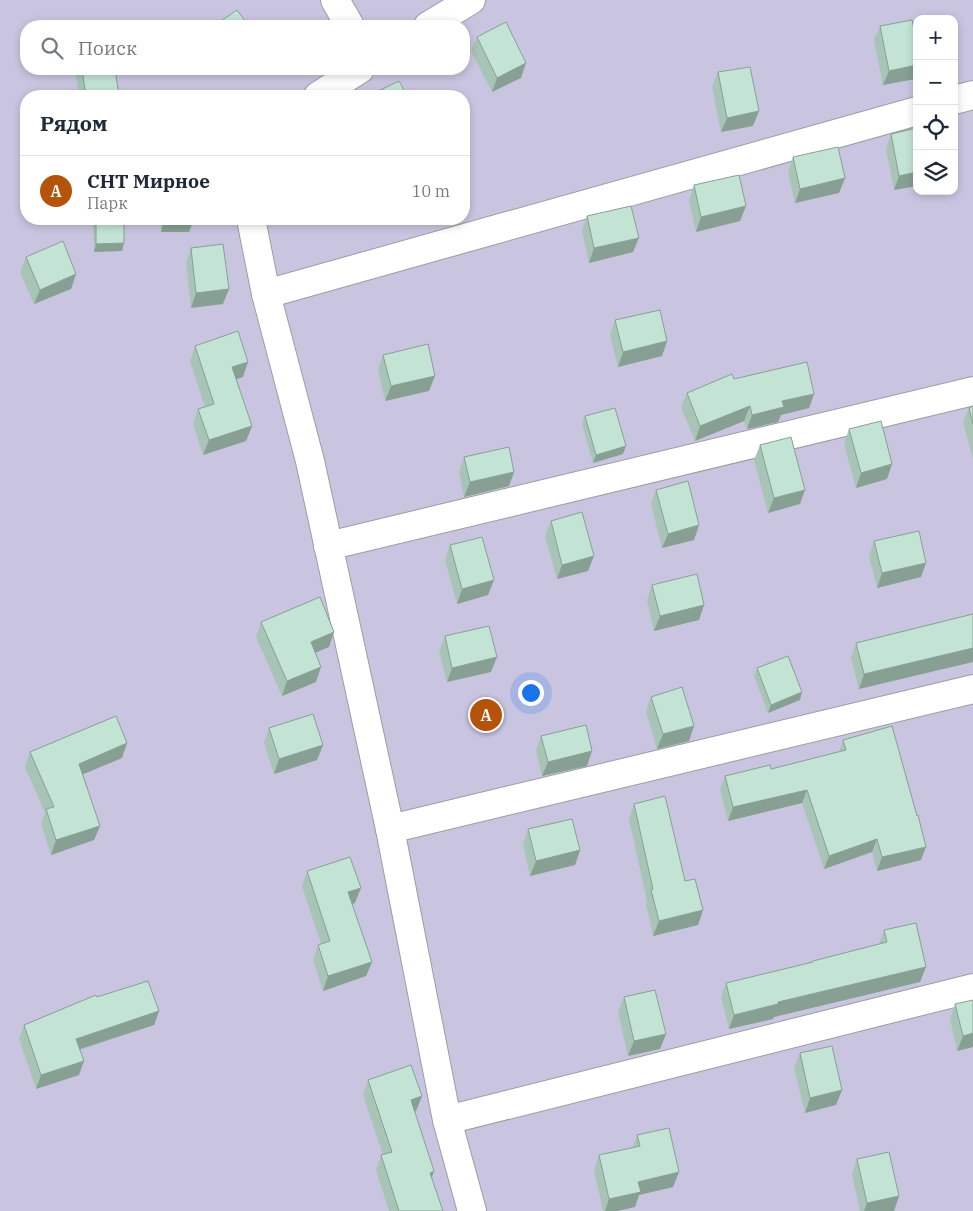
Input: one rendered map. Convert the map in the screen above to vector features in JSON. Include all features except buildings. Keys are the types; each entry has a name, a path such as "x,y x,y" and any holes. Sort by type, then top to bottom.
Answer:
{"street":[{"path":"335,0 347,20"},
{"path":"438,20 471,0"},
{"path":"327,90 351,75"},
{"path":"958,99 973,95"},
{"path":"266,294 913,112"},
{"path":"252,225 266,294 310,462 390,829 446,1120 472,1211"},
{"path":"328,546 973,391"},
{"path":"390,829 973,690"},
{"path":"446,1120 973,988"}],"shaded area":[{"path":"0,0 973,0 973,1211 0,1211"}],"place":[{"name":"СНТ Мирное","path":"486,715"}]}
